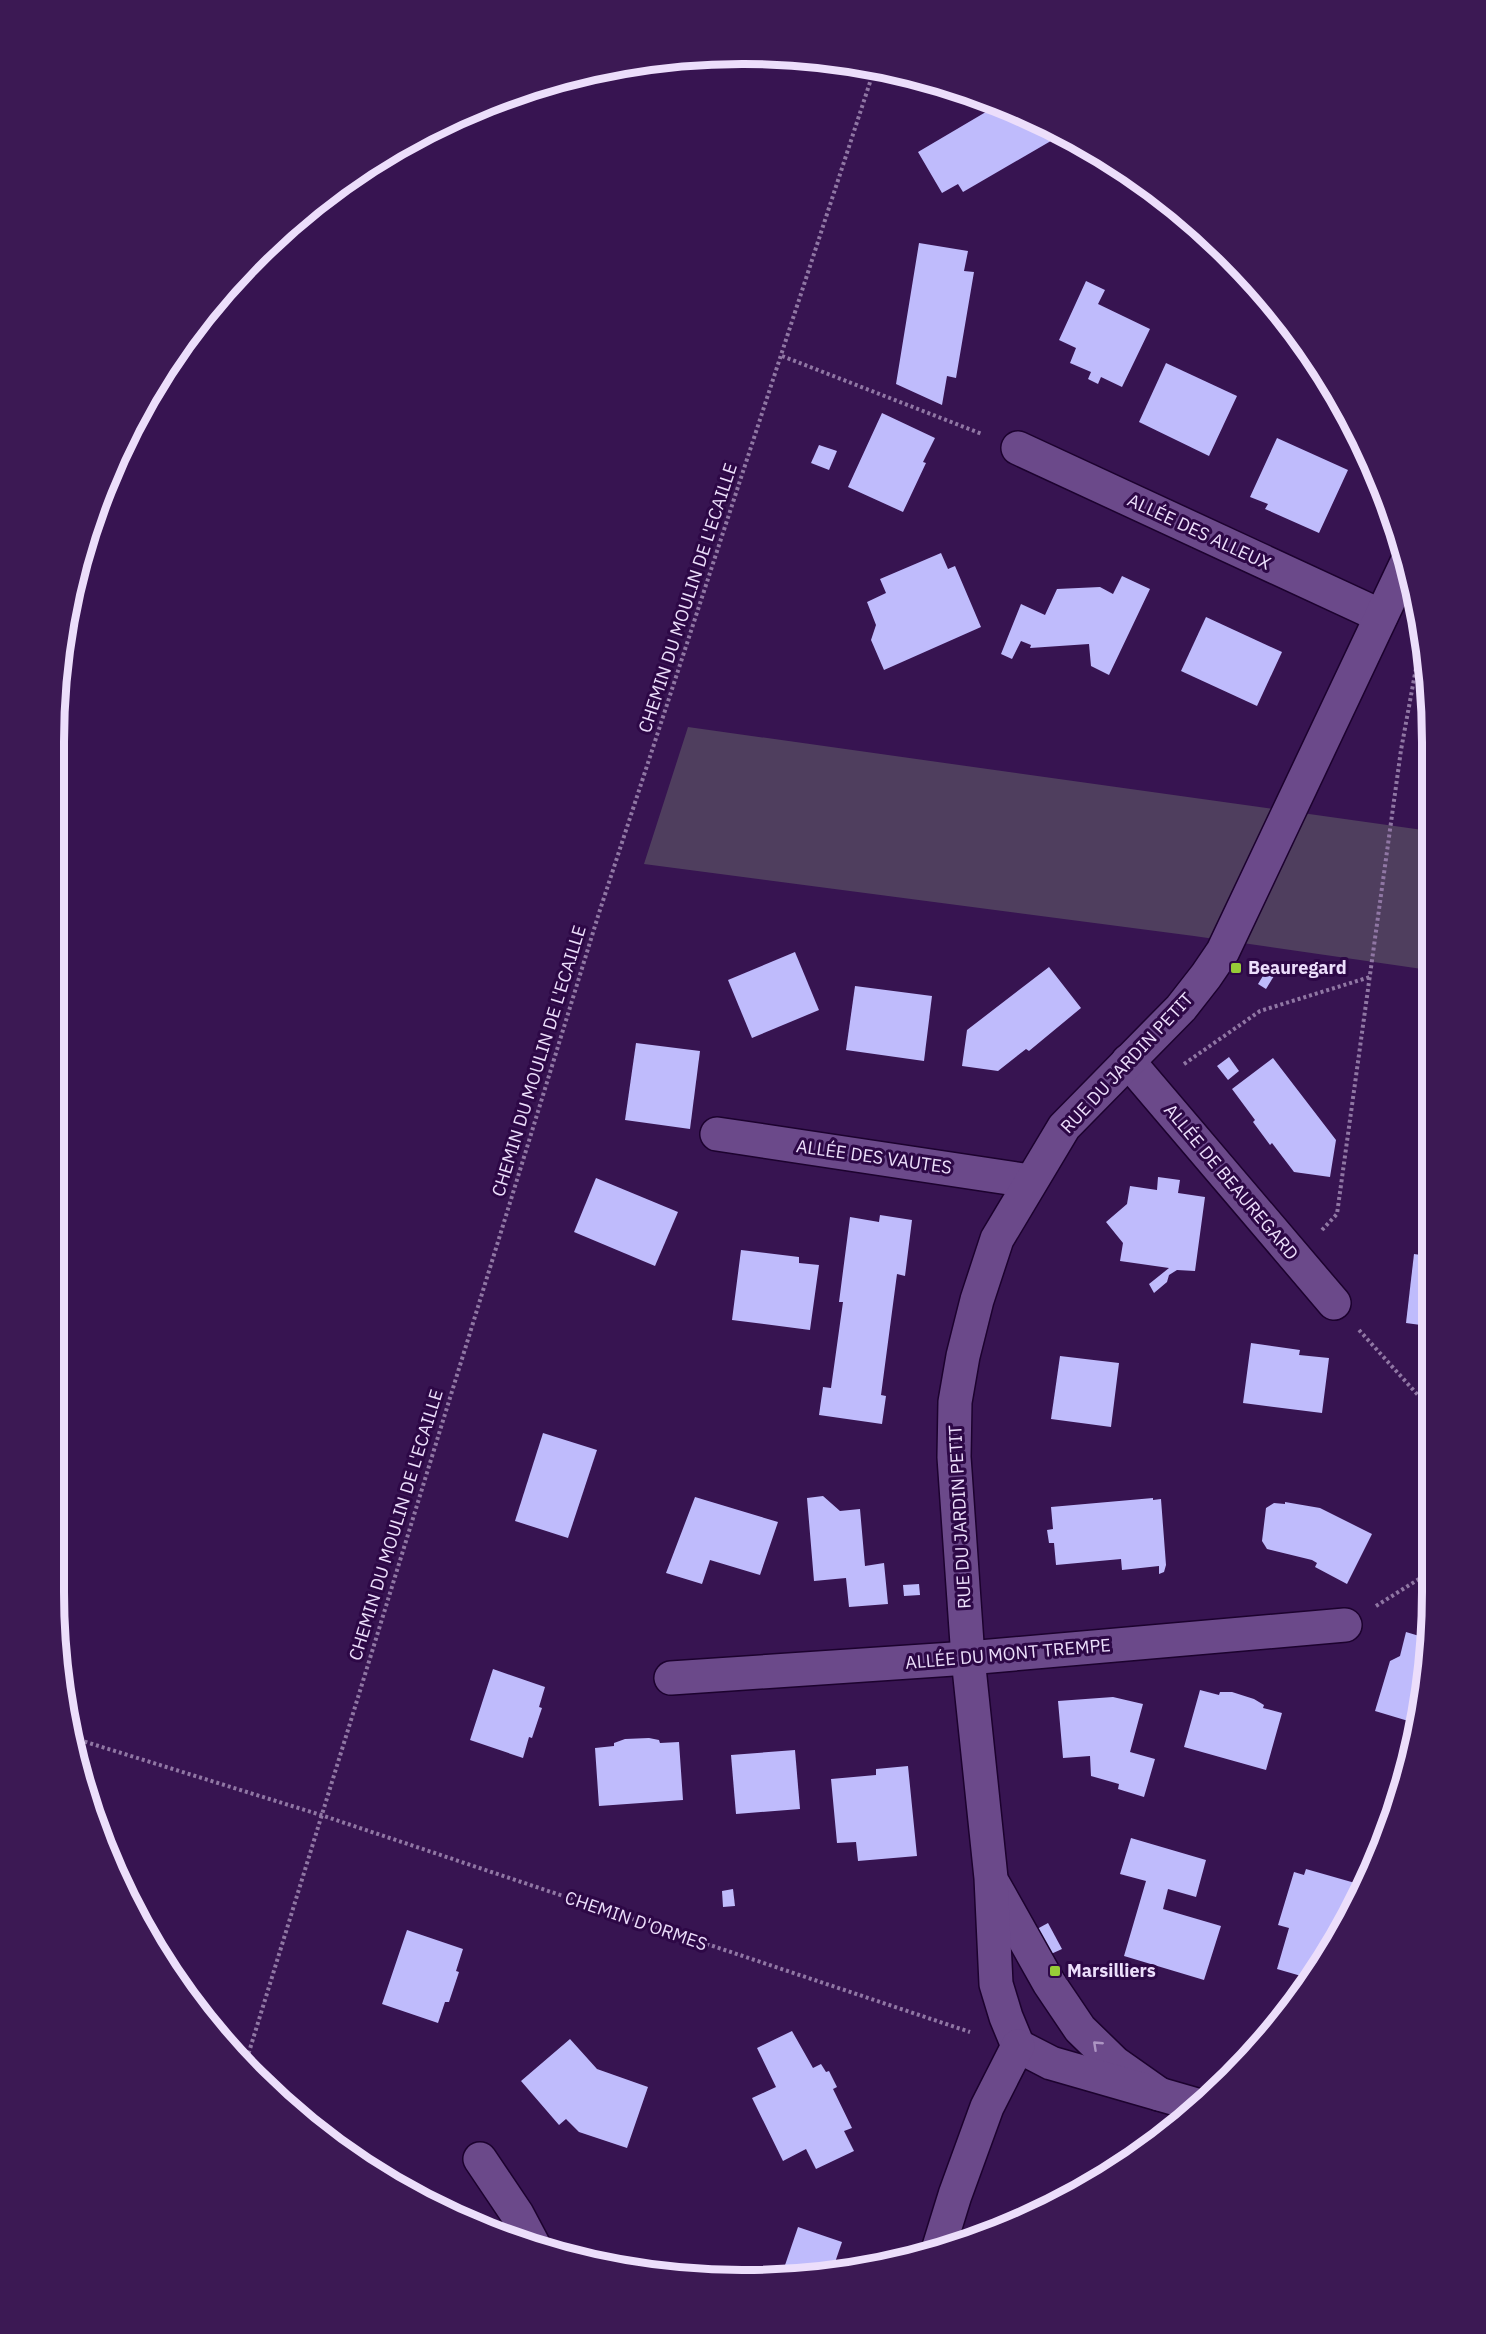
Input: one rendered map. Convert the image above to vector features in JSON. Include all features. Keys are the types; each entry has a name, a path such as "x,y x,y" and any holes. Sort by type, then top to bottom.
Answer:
{"street":[{"name":"ALLÉE DES ALLEUX","path":"1018,448 1381,616"},
{"name":"RUE DU JARDIN PETIT","path":"1018,2046 1006,2018 996,1984 991,1878 969,1658 954,1457 955,1402 963,1356 977,1300 997,1239 1064,1127 1181,1008 1223,951 1400,576"},
{"name":"ALLÉE DE BEAUREGARD","path":"1128,1061 1334,1303"},
{"name":"ALLÉE DES VAUTES","path":"717,1134 1030,1181"},
{"name":"ALLÉE DU MONT TREMPE","path":"671,1678 969,1658 1345,1625"},
{"name":"RUE DU JARDIN PETIT","path":"991,1878 1049,1983 1080,2029 1116,2063 1159,2094"},
{"path":"942,2239 955,2195 987,2107 1018,2046 1051,2063 1188,2102"},
{"path":"480,2159 528,2234"}],"path":[{"name":"CHEMIN DU MOULIN DE L'ECAILLE","path":"248,2055 599,913 872,77"},
{"path":"782,356 1018,448"},
{"path":"1296,1258 1337,1214 1401,750 1417,664"},
{"path":"1151,1087 1260,1011 1370,977"},
{"path":"1334,1303 1422,1400"},
{"path":"1345,1625 1422,1577"},
{"name":"CHEMIN D'ORMES","path":"82,1741 321,1815 937,2022 1018,2046"}],"shaded area":[{"path":"688,727 1422,830 1422,969 1194,936 644,864"}],"building":[{"path":"988,111 1053,140 963,192 958,184 942,193 918,152"},
{"path":"919,243 968,251 964,271 974,272 956,378 947,376 942,405 896,384"},
{"path":"1086,281 1105,290 1098,304 1150,329 1122,387 1101,377 1098,384 1088,379 1091,372 1070,363 1076,348 1059,340"},
{"path":"1166,363 1237,396 1209,456 1139,422"},
{"path":"882,413 935,438 903,512 848,487"},
{"path":"1277,438 1348,470 1319,533 1265,509 1268,504 1250,497"},
{"path":"819,445 837,451 829,470 811,463"},
{"path":"941,553 948,569 955,566 981,627 884,670 871,640 876,625 867,602 886,593 880,579"},
{"path":"1122,576 1150,589 1109,675 1091,666 1089,644 1030,648 1031,645 1021,641 1012,659 1001,654 1021,604 1045,615 1057,589 1100,587 1113,594"},
{"path":"1206,617 1282,652 1257,706 1181,671"},
{"path":"795,952 819,1010 752,1038 728,980"},
{"path":"1269,966 1277,971 1266,989 1258,984"},
{"path":"1049,967 1081,1008 1029,1051 1026,1049 998,1071 962,1066 967,1030"},
{"path":"855,986 932,996 924,1061 846,1050"},
{"path":"636,1043 700,1051 690,1129 625,1120"},
{"path":"1229,1057 1239,1071 1228,1080 1217,1066"},
{"path":"1273,1058 1336,1140 1330,1177 1294,1172 1272,1143 1270,1145 1232,1089"},
{"path":"1158,1177 1180,1180 1178,1193 1205,1197 1195,1271 1177,1270 1169,1275 1167,1282 1154,1293 1149,1284 1169,1268 1120,1261 1123,1243 1106,1222 1127,1204 1130,1186 1157,1190"},
{"path":"596,1178 678,1212 655,1266 574,1232"},
{"path":"880,1215 912,1220 905,1276 897,1274 881,1395 886,1396 882,1424 819,1415 823,1387 831,1388 843,1302 839,1302 850,1217 879,1222"},
{"path":"741,1250 799,1257 799,1263 819,1265 810,1330 732,1320"},
{"path":"1414,1254 1422,1255 1422,1325 1406,1323"},
{"path":"1251,1343 1300,1350 1299,1355 1329,1358 1322,1413 1243,1403"},
{"path":"1060,1356 1119,1363 1111,1427 1051,1419"},
{"path":"543,1433 597,1450 568,1538 515,1521"},
{"path":"823,1496 840,1511 860,1509 865,1566 884,1563 888,1604 849,1607 846,1578 814,1581 807,1498"},
{"path":"695,1497 778,1522 760,1575 710,1560 702,1584 666,1573"},
{"path":"1153,1498 1153,1500 1161,1499 1166,1565 1164,1572 1159,1574 1159,1566 1122,1570 1121,1559 1056,1565 1054,1543 1049,1543 1047,1530 1053,1529 1051,1507"},
{"path":"1285,1502 1320,1508 1372,1534 1347,1584 1315,1567 1317,1563 1312,1560 1267,1549 1262,1541 1266,1508 1274,1503 1285,1504"},
{"path":"919,1584 920,1595 904,1596 903,1585"},
{"path":"1406,1632 1420,1636 1416,1680 1408,1721 1375,1711 1390,1661 1400,1656"},
{"path":"493,1669 545,1687 539,1707 542,1708 532,1738 529,1737 523,1758 470,1740"},
{"path":"1200,1690 1219,1695 1220,1692 1232,1692 1254,1699 1264,1705 1263,1708 1282,1713 1266,1770 1184,1747"},
{"path":"1113,1697 1143,1704 1130,1752 1155,1759 1144,1797 1118,1789 1119,1784 1091,1776 1090,1756 1063,1758 1058,1701"},
{"path":"625,1739 659,1740 660,1743 679,1742 683,1800 599,1806 595,1748 614,1746 614,1743"},
{"path":"795,1750 800,1809 736,1814 731,1755"},
{"path":"908,1766 917,1856 858,1861 856,1842 837,1843 831,1779 876,1775 876,1769"},
{"path":"1131,1838 1206,1860 1196,1897 1168,1889 1163,1909 1221,1926 1204,1980 1124,1956 1146,1881 1120,1874"},
{"path":"1306,1869 1356,1883 1331,1930 1301,1976 1277,1969 1289,1928 1278,1925 1294,1872 1304,1875"},
{"path":"733,1889 735,1906 723,1907 722,1891"},
{"path":"1048,1923 1062,1949 1051,1954 1037,1929"},
{"path":"407,1930 463,1949 456,1971 459,1972 449,2002 445,2002 438,2023 382,2004"},
{"path":"792,2031 813,2068 821,2064 826,2072 829,2071 837,2087 833,2089 852,2128 844,2131 854,2151 816,2169 806,2149 783,2161 752,2098 776,2087 757,2048"},
{"path":"570,2039 597,2069 648,2087 627,2148 579,2132 566,2119 559,2125 521,2081"},
{"path":"798,2227 842,2242 835,2264 784,2268"}],"place":[{"name":"Beauregard","path":"1236,968"},
{"name":"Marsilliers","path":"1055,1971"}]}
